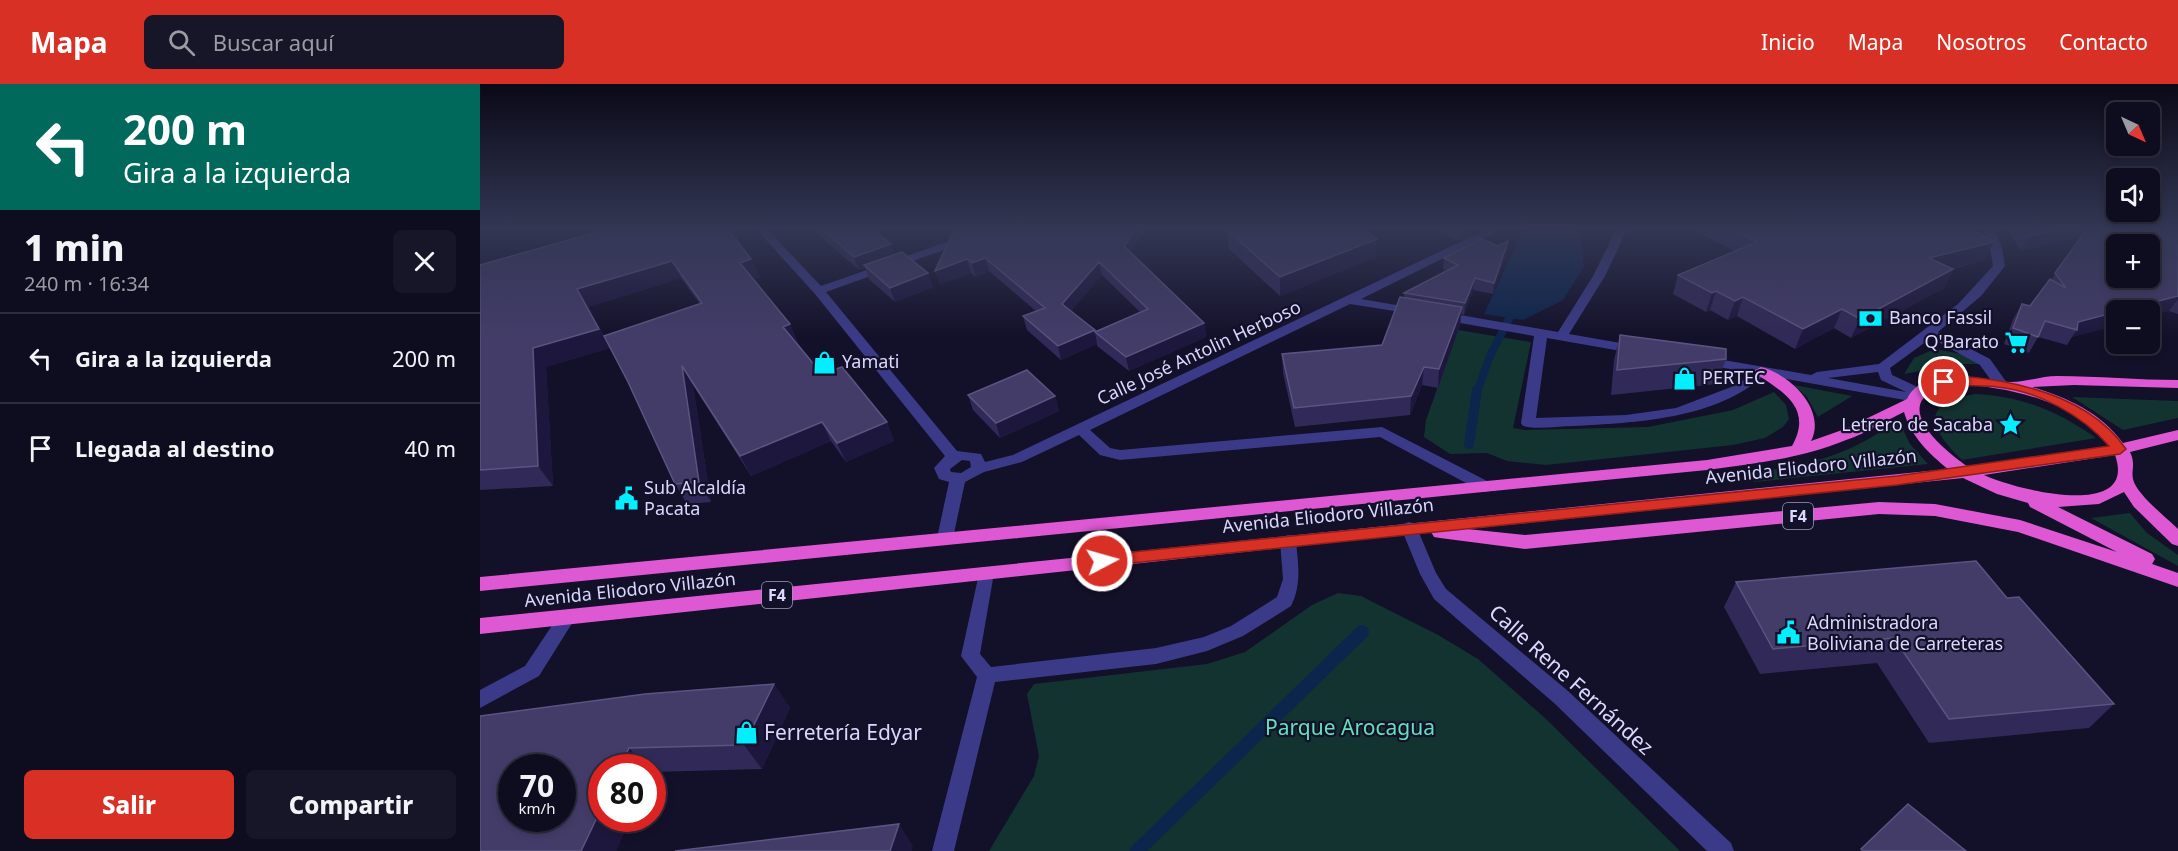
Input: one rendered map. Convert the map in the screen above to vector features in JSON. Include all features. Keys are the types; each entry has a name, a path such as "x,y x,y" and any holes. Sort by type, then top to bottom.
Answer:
{"highway":[{"path":"1761,371 1791,392 1807,412 1809,430 1798,450"},
{"name":"F4","path":"2178,384 2149,386 2037,380 2006,384 1952,381 1930,387 1916,398 1912,413 1922,438 1934,451 1964,472 2019,495 2178,578"},
{"name":"F4","path":"2006,384 2044,396 2084,416 2101,428 2120,449"},
{"name":"Avenida Eliodoro Villazón","path":"480,584 1707,465 1798,450 1831,441 1916,398"},
{"name":"Avenida Eliodoro Villazón","path":"480,626 1409,528 1897,481 2120,449 2178,435"},
{"path":"2120,449 2127,468 2125,480 2146,510 2178,539"},
{"name":"F4","path":"2019,495 2055,501 2088,501 2118,489 2125,480"},
{"name":"F4","path":"1409,528 1525,542 1879,508 1935,510 2020,526 2178,578"}],"street":[{"path":"795,266 819,291 954,457"},
{"path":"819,291 888,266"},
{"name":"Calle José Antolin Herboso","path":"958,478 971,475 979,468 1017,459 1423,266"},
{"path":"1561,336 1604,266"},
{"path":"1797,378 1883,367 1930,333 1990,280 1999,266"},
{"path":"1351,301 1655,353"},
{"path":"1541,333 1528,423 1626,419 1678,412 1744,387 1761,371"},
{"path":"1930,333 1985,362 2006,384"},
{"path":"1690,359 1916,398"},
{"path":"1883,367 1886,377 1916,398"},
{"path":"1081,429 1105,452 1120,455 1382,432 1486,487"},
{"path":"945,538 958,478 947,477 942,471 945,464 954,457 972,455 979,460 979,468"},
{"name":"Calle Rene Fernández","path":"1409,528 1428,574 1440,594 1561,697 1723,851"},
{"path":"987,675 1156,656 1207,644 1237,631 1285,601 1291,579 1288,541"},
{"path":"986,573 970,656 987,675"},
{"path":"480,700 532,671 567,617"},
{"path":"943,851 987,675"}],"green space":[{"path":"1458,330 1531,342 1513,428 1525,430 1648,427 1733,410 1774,392 1786,405 1789,419 1783,427 1765,438 1733,445 1546,465 1507,461 1487,453 1450,454 1424,437 1426,420"},
{"path":"1935,349 1962,354 1980,364 1958,364 1904,374 1914,358"},
{"path":"1794,385 1852,396 1818,417 1807,397"},
{"path":"1975,394 2008,398 2039,407 2068,420 2096,438 1962,460 1942,437 1936,427 1935,418 1938,410 1945,403"},
{"path":"2072,397 2178,401 2178,418 2123,430"},
{"path":"1898,419 1910,444 1928,464 1755,482 1747,473 1789,467 1827,457 1863,442"},
{"path":"2130,513 2147,533 2178,555 2178,566 2091,518"},
{"name":"Parque Arocagua","path":"1338,593 1361,596 1438,635 1478,659 1546,719 1680,851 989,851 1034,776 1039,756 1027,694 1034,684 1207,664 1245,652 1312,605"}],"water":[{"path":"1506,266 1584,266 1563,300 1523,320 1484,314"}],"building":[{"path":"480,266 656,266 577,289 599,329 533,348 538,466 480,470"},
{"path":"675,266 742,266 790,324 783,327 822,374 842,367 887,422 837,443 822,422 740,456 682,366 699,482 675,484 604,336 702,303"},
{"path":"865,266 919,266 928,273 890,288"},
{"path":"937,266 949,266 935,271"},
{"path":"994,266 1096,266 1062,304 1095,330 1058,346 1023,316 1045,308"},
{"path":"1103,266 1145,266 1204,323 1126,357 1095,332 1148,309"},
{"path":"1267,266 1309,266 1280,277"},
{"path":"1456,266 1500,266 1494,283 1475,278 1465,303 1404,293"},
{"path":"1700,266 1946,266 1953,269 1860,319 1842,309 1803,329 1743,297 1735,301 1716,291 1712,293 1678,275"},
{"path":"2060,266 2106,266 2106,288 2160,288 2160,266 2178,266 2178,296 2160,301 2106,300 2106,315 2078,322 2077,330 2045,321 2038,337 2013,328 2022,304 2030,306 2050,279 2066,288 2055,273"},
{"path":"1400,297 1462,307 1439,369 1424,367 1411,396 1294,408 1282,354 1382,345"},
{"path":"1620,335 1726,349 1726,359 1617,370"},
{"path":"1027,370 1055,396 996,423 968,395"},
{"path":"1976,561 2007,598 2019,597 2114,704 1949,719 1894,638 1773,649 1736,582"},
{"path":"774,684 744,745 629,748 626,754 588,754 588,832 590,832 581,851 480,851 480,716 645,694"},
{"path":"1908,804 1966,851 1863,851 1861,849"},
{"path":"899,824 890,851 675,851"}],"waterway":[{"path":"1477,392 1490,356 1515,307"},
{"path":"1469,444 1477,390"},
{"path":"1137,851 1362,632"}],"place":[{"name":"Banco Fassil","path":"1871,318"},
{"name":"Q'Barato","path":"2017,342"},
{"name":"Yamati","path":"824,362"},
{"name":"PERTEC","path":"1684,378"},
{"name":"Letrero de Sacaba","path":"2011,425"},
{"name":"Sub Alcaldía Pacata","path":"626,498"},
{"name":"Administradora Boliviana de Carreteras","path":"1789,633"},
{"name":"Ferretería Edyar","path":"746,733"}],"route":[{"path":"1102,561 1409,528 1897,481 2050,461 2120,449 2101,428 2084,416 2044,396 2022,388 1980,380 1944,382"}]}
